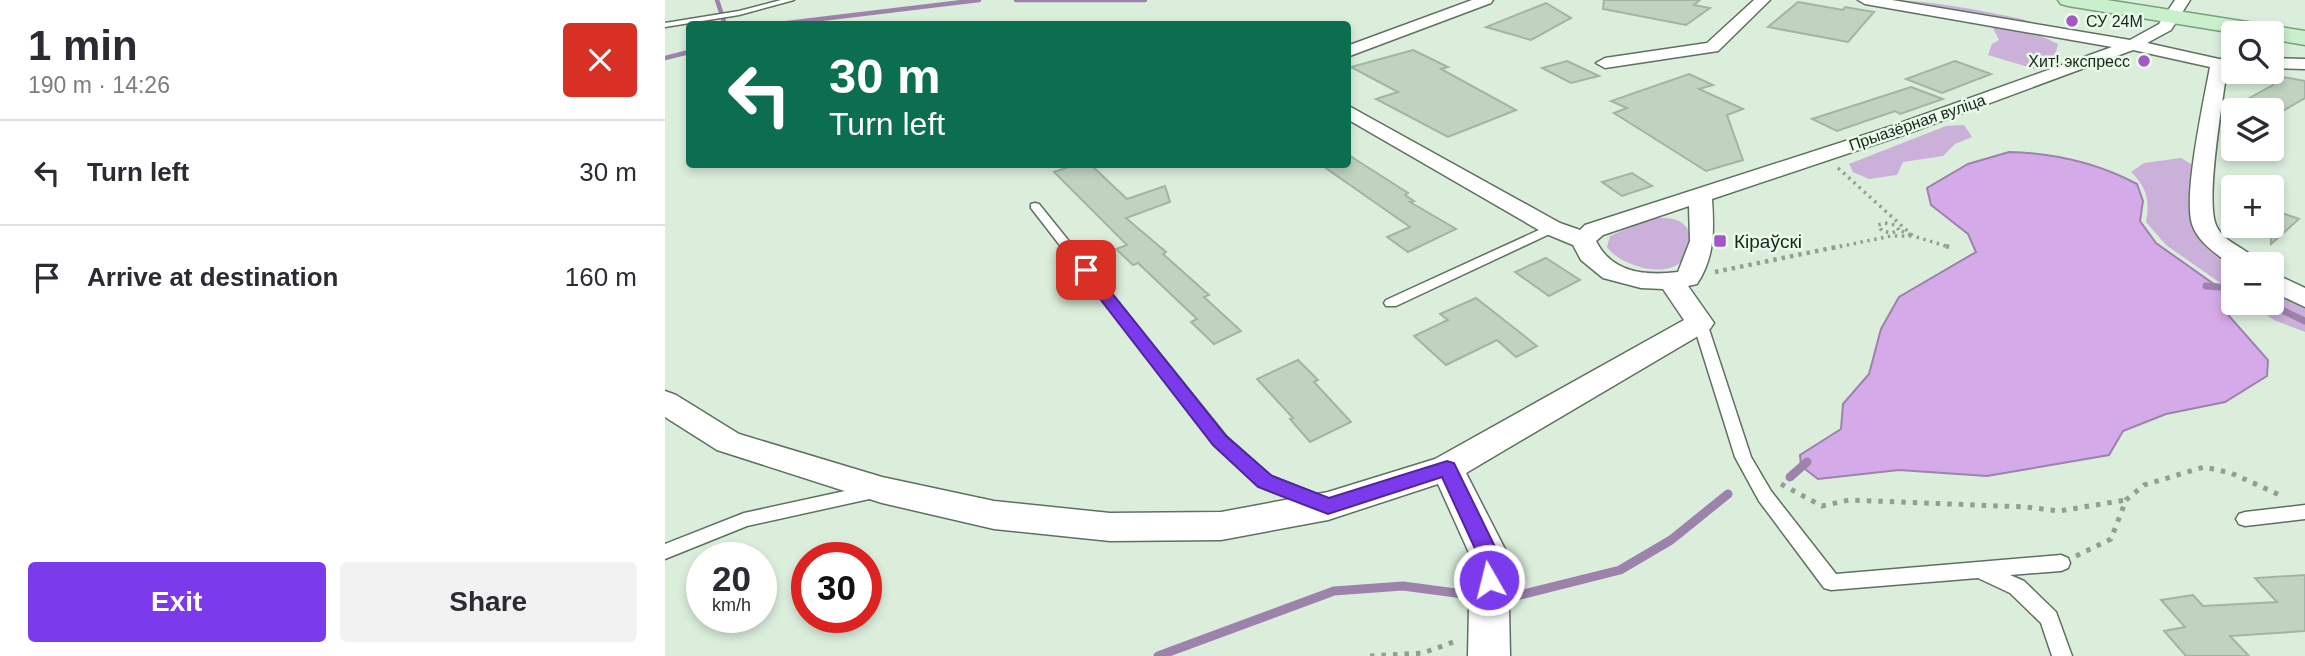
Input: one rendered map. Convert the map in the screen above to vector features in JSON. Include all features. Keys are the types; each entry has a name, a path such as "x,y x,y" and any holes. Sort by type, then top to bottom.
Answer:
{"main road":[{"path":"2068,0 2176,9 2305,38"},
{"path":"2113,0 2305,30"}],"street":[{"path":"1351,51 1486,0"},
{"path":"1605,63 1712,47 1763,0"},
{"path":"1865,0 2132,45 2221,63"},
{"name":"Прыазёрная вуліца","path":"1583,240 1594,230 1899,130 2132,45 2165,27 2176,9"},
{"path":"2284,63 2305,64"},
{"path":"2221,83 2209,130 2202,222 2216,243 2229,252"},
{"path":"1351,113 1552,228 1583,240 1588,255 1609,271 1628,279 1649,282 1679,279"},
{"path":"1679,279 1702,241 1700,195"},
{"path":"665,402 729,442 882,490 994,515 1110,527 1221,526 1328,506 1447,468 1700,323 1679,279"},
{"path":"2284,287 2305,299"},
{"path":"1447,468 1489,555 1489,643"}],"lane":[{"path":"690,21 739,13 790,0"},
{"path":"665,25 686,22"},
{"path":"1035,206 1220,440 1265,481 1328,506"},
{"path":"1391,303 1552,228"},
{"path":"1700,323 1743,457 1765,496 1831,582 2061,563"},
{"path":"665,552 744,520 882,490"},
{"path":"2245,519 2299,506"},
{"path":"1983,571 2017,587 2049,618 2062,656"}],"path":[{"path":"1837,167 1913,236"},
{"path":"1899,230 1887,232 1878,225 1890,223 1913,236 1949,247"},
{"path":"1679,279 1891,236 1913,236"},
{"path":"1743,457 1791,491 1822,506 1849,500 2026,507 2059,511 2126,500"},
{"path":"2061,563 2112,539 2126,500 2144,485 2204,467 2231,472 2299,506"},
{"path":"1370,656 1423,653 1489,643"}],"shaded area":[{"path":"1886,0 1954,6 2022,19 2031,24"},
{"path":"1992,26 2029,30 2058,44 2052,67 2038,70 1988,55 1992,44 1999,40"},
{"path":"1964,125 1972,137 1955,144 1943,156 1903,162 1897,175 1869,179 1853,172 1849,164 1946,126"},
{"path":"2009,152 2042,154 2075,160 2137,184 2143,201 2140,221 2156,243 2221,289 2221,315 2228,315 2268,360 2267,376 2225,402 2166,414 2123,431 2109,455 1987,476 1899,470 1818,479 1801,466 1800,455 1841,429 1843,404 1869,374 1881,329 1899,297 1976,252 1968,234 1931,205 1927,188 1968,164"},
{"path":"2181,158 2196,167 2193,220 2222,252 2221,284 2166,245 2146,222 2146,195 2141,183 2131,172 2144,163"},
{"path":"1651,218 1679,221 1691,234 1685,256 1678,264 1658,270 1646,268 1623,260 1607,247 1610,236"},
{"path":"2284,291 2305,304 2305,332 2267,315 2284,315"}],"building":[{"path":"1604,0 1700,0 1694,5 1710,8 1686,25 1603,9"},
{"path":"1798,2 1874,12 1848,42 1768,27"},
{"path":"1546,3 1571,18 1531,40 1486,27"},
{"path":"1413,50 1448,67 1441,69 1516,110 1448,137 1376,99 1398,92 1351,67"},
{"path":"1567,61 1599,76 1571,83 1542,68"},
{"path":"1955,61 1991,74 1942,93 1906,79"},
{"path":"1689,74 1713,85 1699,89 1743,109 1727,115 1743,160 1706,171 1614,113 1627,108 1611,101"},
{"path":"2284,77 2305,81 2305,98 2284,110 2284,98 2250,98 2273,85 2284,84"},
{"path":"1911,87 1943,99 1900,114 1895,111 1837,131 1812,119"},
{"path":"1351,157 1408,193 1405,195 1414,201 1410,202 1456,229 1408,252 1387,237 1410,227 1326,168 1351,168"},
{"path":"1066,168 1094,168 1127,199 1165,186 1170,202 1126,218 1166,252 1163,254 1209,295 1204,297 1241,331 1214,344 1191,322 1197,319 1138,263 1133,265 1116,249 1127,245 1054,172"},
{"path":"1632,173 1652,186 1622,196 1602,182"},
{"path":"2284,214 2299,219 2284,232"},
{"path":"1546,258 1580,280 1549,296 1515,272"},
{"path":"1476,298 1537,346 1516,357 1497,340 1446,365 1414,336 1448,320 1440,314"},
{"path":"1298,360 1318,380 1314,382 1351,422 1310,442 1290,419 1293,418 1257,379"},
{"path":"2305,575 2305,631 2230,636 2249,656 2186,656 2164,631 2185,627 2161,600 2193,595 2203,606 2277,602 2255,578"}],"waterway":[{"path":"717,0 721,12"},
{"path":"804,21 979,0"},
{"path":"1016,0 1145,0"},
{"path":"665,58 686,53"},
{"path":"2206,286 2221,287"},
{"path":"2284,311 2305,321"},
{"path":"1790,477 1807,462"},
{"path":"1516,596 1620,570 1671,540 1728,494"},
{"path":"1158,656 1334,591 1403,586 1471,595"}],"place":[{"name":"СУ 24М","path":"2072,21"},
{"name":"Хит! экспресс","path":"2144,61"},
{"name":"Кіраўскі","path":"1720,241"}],"route":[{"path":"1086,270 1220,440 1265,481 1328,506 1447,468 1489,555 1489,580"}]}
